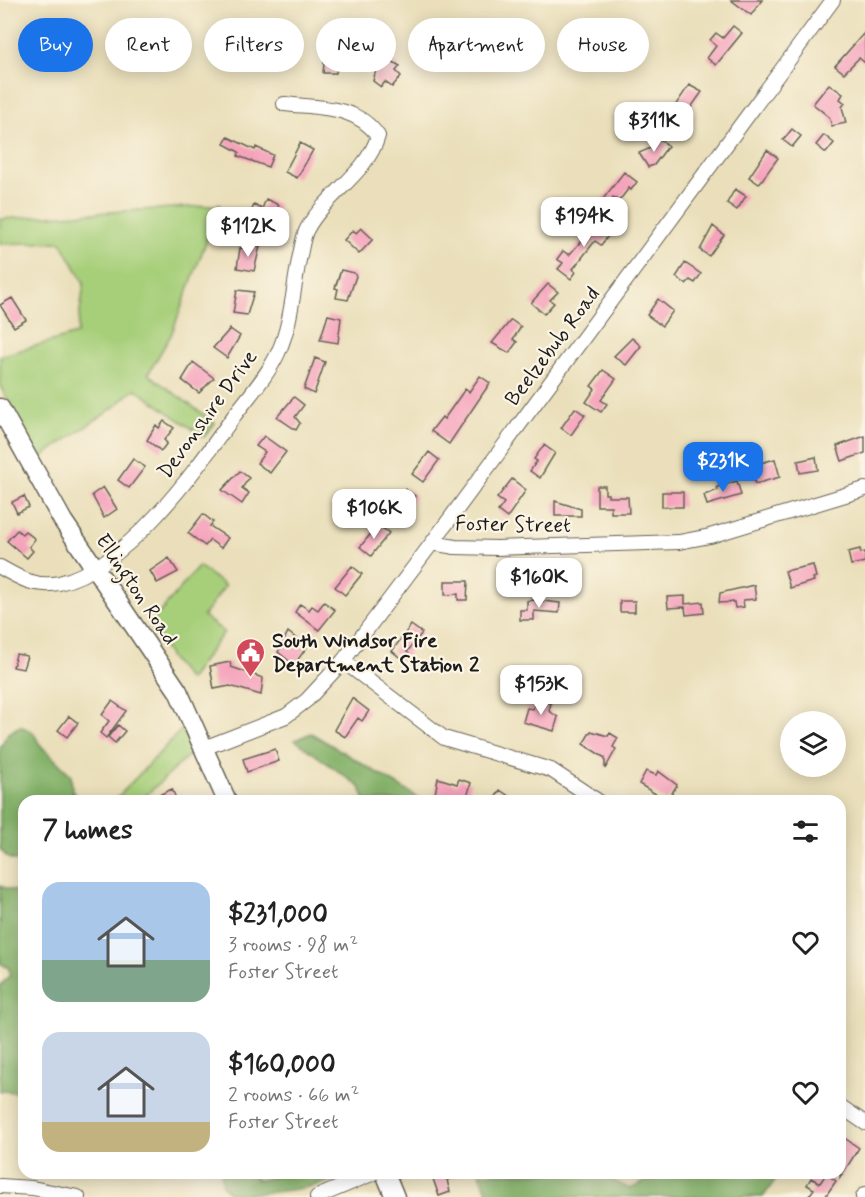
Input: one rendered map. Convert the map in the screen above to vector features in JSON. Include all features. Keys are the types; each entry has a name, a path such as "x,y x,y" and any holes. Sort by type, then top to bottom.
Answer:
{"main road":[{"name":"Ellington Road","path":"0,408 63,521 178,691 224,795"},
{"path":"387,1179 394,1197"}],"street":[{"name":"Beelzebub Road","path":"432,543 833,0"},
{"name":"Devonshire Drive","path":"0,567 24,581 41,584 58,583 78,577 139,535 164,508 258,384 278,353 306,230 319,212 373,152 378,136 369,123 347,111 284,104"},
{"name":"Foster Street","path":"204,748 286,716 307,700 343,661 432,543 455,547 497,548 679,542 710,536 865,489"},
{"path":"343,661 444,738 551,770 589,795"},
{"path":"846,1110 865,1123"},
{"path":"317,1197 360,1179"},
{"path":"0,1186 32,1188 78,1197"}],"green space":[{"path":"220,205 171,335 148,374 215,423 204,437 135,389 113,408 40,458 0,386 0,356 77,334 84,283 61,242 0,244 0,219"},
{"path":"199,566 225,586 203,616 224,632 189,680 171,659 150,624"},
{"path":"20,726 33,732 40,745 71,775 72,791 76,795 18,795 18,861 8,858 0,849 0,748 8,733"},
{"path":"182,729 192,752 146,795 120,795"},
{"path":"311,733 414,795 363,795 360,787 295,740"},
{"path":"0,886 18,892 18,1092 0,1091 0,986 10,975 9,968 0,963"},
{"path":"222,1179 335,1179 322,1184 272,1192 229,1193 223,1186"},
{"path":"482,1179 610,1179 630,1189 651,1179 776,1179 763,1197 490,1197"}],"building":[{"path":"731,0 762,0 751,15"},
{"path":"733,26 742,33 716,65 707,58 716,46 710,40 716,33 723,38"},
{"path":"865,32 865,63 859,58 844,73 835,66"},
{"path":"396,71 401,76 392,87 385,82 381,87 373,81 375,72"},
{"path":"829,84 843,94 840,99 845,103 842,107 846,123 832,126 829,117 813,104"},
{"path":"689,85 702,92 682,120 671,112"},
{"path":"792,129 801,136 792,147 783,140"},
{"path":"824,135 834,143 826,153 816,145"},
{"path":"228,137 255,150 256,147 273,155 268,167 238,156 239,152 224,144"},
{"path":"659,138 668,146 654,165 648,167 639,153 651,148"},
{"path":"300,143 313,150 297,178 285,172"},
{"path":"767,150 778,158 759,184 749,177"},
{"path":"624,172 637,182 631,190 629,188 619,201 613,197 600,218 590,212 597,201 600,203"},
{"path":"735,189 746,196 737,210 727,203"},
{"path":"266,199 279,205 267,231 247,221 254,205 262,209"},
{"path":"606,218 616,226 601,245 595,241 573,269 576,272 571,279 558,269 563,263 557,259 563,251 569,255 591,230 595,233"},
{"path":"713,226 724,235 709,256 700,250"},
{"path":"361,228 373,239 359,254 344,240 353,230 356,233"},
{"path":"250,245 260,246 254,271 237,268 240,248 249,249"},
{"path":"685,263 701,274 695,283 690,280 686,284 676,277"},
{"path":"341,270 354,273 356,276 348,300 336,298 338,289 335,288"},
{"path":"548,284 558,292 550,300 554,303 544,314 531,303"},
{"path":"237,290 254,292 247,315 233,313"},
{"path":"12,298 26,320 14,327 0,305"},
{"path":"658,299 673,311 662,326 647,315"},
{"path":"328,315 341,318 338,343 320,340"},
{"path":"511,320 521,327 513,339 517,342 509,353 492,343"},
{"path":"230,329 240,336 227,358 213,348"},
{"path":"632,338 641,346 626,365 614,356"},
{"path":"315,358 325,362 314,394 304,389"},
{"path":"193,362 214,378 199,393 182,380"},
{"path":"603,370 616,379 601,400 607,404 601,412 586,402 595,389 591,386"},
{"path":"480,376 490,383 449,444 431,431 442,417 444,419 465,389 469,392"},
{"path":"294,397 304,405 295,417 300,423 296,430 277,417"},
{"path":"575,408 585,415 571,435 561,428"},
{"path":"164,421 174,428 164,440 167,443 161,451 147,440 156,425 159,428"},
{"path":"264,436 286,452 270,473 257,463 265,452 256,446"},
{"path":"865,436 865,453 842,461 837,446"},
{"path":"544,445 555,453 540,478 530,471 537,461 534,459"},
{"path":"429,452 439,460 423,482 412,474"},
{"path":"816,457 818,470 800,473 798,461"},
{"path":"133,459 145,467 129,488 118,480"},
{"path":"775,459 780,477 755,484 750,466"},
{"path":"240,471 249,478 242,488 249,493 242,504 222,490"},
{"path":"512,479 526,490 507,518 498,511 504,503 497,498"},
{"path":"737,481 741,495 707,505 704,495 718,490 717,487"},
{"path":"597,486 605,486 605,494 608,494 608,497 628,497 629,513 611,513 611,506 597,506"},
{"path":"103,487 117,509 104,518 92,495"},
{"path":"405,489 415,496 399,519 389,512"},
{"path":"662,492 683,492 683,507 662,507"},
{"path":"24,496 29,507 17,513 12,502"},
{"path":"555,501 581,509 581,516 555,516"},
{"path":"203,514 213,522 210,526 228,538 221,548 210,540 205,546 188,533"},
{"path":"378,525 389,533 371,556 360,547"},
{"path":"17,530 22,534 25,531 35,539 29,547 33,551 27,558 7,541"},
{"path":"860,549 861,553 865,552 865,562 851,565 848,552"},
{"path":"169,558 178,572 157,583 150,571"},
{"path":"813,565 816,577 813,578 814,581 790,588 785,571"},
{"path":"352,566 362,574 345,595 335,587"},
{"path":"445,581 468,581 467,600 458,600 458,594 445,595"},
{"path":"754,585 756,599 743,600 744,607 735,608 734,602 719,603 720,593"},
{"path":"685,596 685,604 703,602 704,613 686,615 685,607 668,608 667,597"},
{"path":"527,601 560,603 559,613 534,611 534,620 520,620 520,610 527,610"},
{"path":"620,601 635,601 635,612 620,612"},
{"path":"324,602 335,610 319,630 295,612 300,604 309,610 312,606 318,610"},
{"path":"411,625 422,633 407,652 409,654 404,661 392,651"},
{"path":"288,632 307,647 294,665 278,652"},
{"path":"16,654 27,656 23,669 13,667"},
{"name":"South Windsor Fire Department Station 2","path":"230,662 231,667 263,678 261,695 230,686 214,689 210,666"},
{"path":"352,698 369,711 362,721 358,718 345,737 334,730"},
{"path":"112,701 126,711 106,738 100,733 109,721 102,715"},
{"path":"542,701 551,703 549,711 558,717 554,731 523,722 527,708 533,709 535,702 541,704"},
{"path":"69,716 78,723 67,737 58,730"},
{"path":"118,725 125,731 115,743 108,737"},
{"path":"591,731 608,736 610,733 618,738 613,747 616,749 605,769 605,758 583,744"},
{"path":"275,749 279,761 247,772 243,759"},
{"path":"646,771 656,775 658,771 677,785 671,795 657,795 639,784"},
{"path":"438,778 457,784 459,779 471,783 468,795 435,794"},
{"path":"172,789 174,795 159,795"},
{"path":"500,790 507,795 497,795"},
{"path":"846,1139 859,1148 846,1169"},
{"path":"433,1179 450,1179 447,1180 450,1192 439,1196"},
{"path":"810,1179 820,1183 823,1179 836,1181 825,1197 808,1197 814,1189 807,1185"}],"place":[{"name":"South Windsor Fire Department Station 2","path":"251,678"}]}
